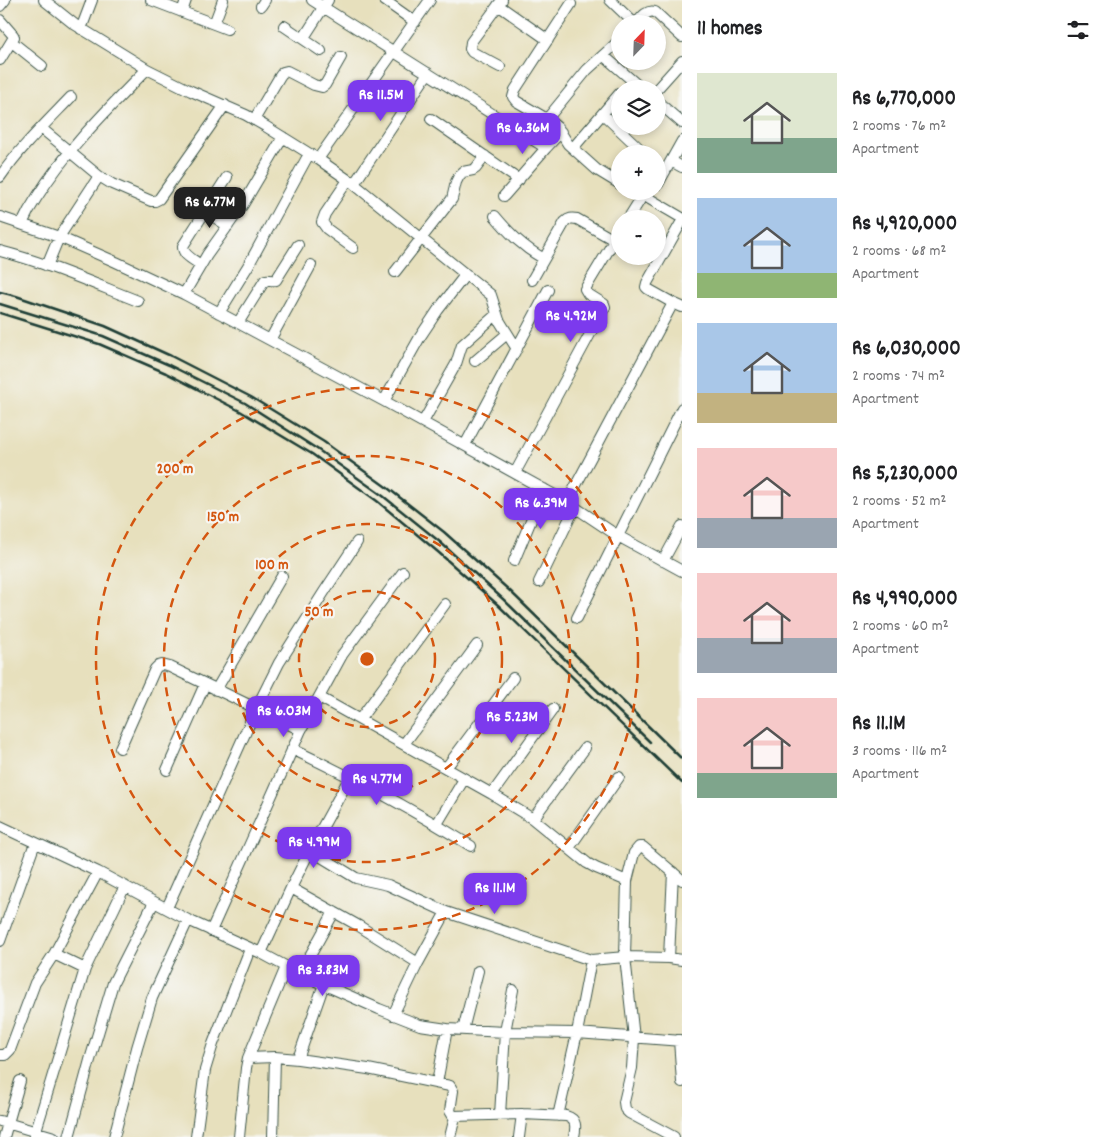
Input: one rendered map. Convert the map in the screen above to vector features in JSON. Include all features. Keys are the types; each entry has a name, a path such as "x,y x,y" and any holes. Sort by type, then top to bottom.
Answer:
{"street":[{"path":"0,6 5,0"},
{"path":"81,29 92,0"},
{"path":"151,0 227,29"},
{"path":"182,12 186,0"},
{"path":"214,24 223,0"},
{"path":"312,0 326,4 394,51 546,148"},
{"path":"384,0 415,22"},
{"path":"219,313 314,157 430,0"},
{"path":"610,0 626,15"},
{"path":"50,2 81,29 147,69 254,120 351,182 491,295 499,320 517,349"},
{"path":"500,67 472,52 470,49 471,42 500,3 548,40"},
{"path":"303,39 326,4"},
{"path":"571,4 515,90 513,98 547,119 561,132 568,144 597,170 611,179"},
{"path":"644,15 652,10 658,15"},
{"path":"0,20 14,37 0,60"},
{"path":"666,22 682,37"},
{"path":"284,26 322,51"},
{"path":"12,42 42,66"},
{"path":"547,119 587,70 611,49"},
{"path":"604,56 631,79"},
{"path":"254,120 283,72 287,71 322,87 341,57"},
{"path":"665,80 682,61"},
{"path":"22,224 36,198 86,132 147,69"},
{"path":"353,248 327,229 322,222 325,214 351,182 428,73"},
{"path":"0,177 41,128 71,98"},
{"path":"573,148 611,104"},
{"path":"41,128 98,176 112,184 155,201 159,199 225,105"},
{"path":"666,109 682,123"},
{"path":"602,114 636,145"},
{"path":"431,119 518,180"},
{"path":"504,196 561,132"},
{"path":"184,294 244,203 283,137"},
{"path":"666,170 682,141"},
{"path":"395,272 452,199 459,176 463,172 476,168 485,156"},
{"path":"671,161 682,167"},
{"path":"47,266 59,238 98,176"},
{"path":"202,265 182,249 226,177"},
{"path":"539,582 571,504 677,305 648,290 646,287 682,220 654,200"},
{"path":"205,211 228,226"},
{"path":"495,216 522,245 544,259"},
{"path":"0,217 59,238 184,294 571,504 618,536 682,571"},
{"path":"532,280 568,219 577,219 611,233"},
{"path":"238,323 265,280 276,280 298,245"},
{"path":"515,473 605,307 602,302 586,292 585,289 611,246"},
{"path":"0,251 47,266 138,301"},
{"path":"270,340 311,265"},
{"path":"384,401 420,337 466,274"},
{"path":"465,446 548,290"},
{"path":"423,422 456,364 462,346 497,314"},
{"path":"476,361 507,334"},
{"path":"577,618 682,408"},
{"path":"514,561 544,489"},
{"path":"663,560 682,526"},
{"path":"166,908 256,709 279,663 357,542"},
{"path":"211,931 301,730 342,656 403,572"},
{"path":"216,690 282,576"},
{"path":"360,719 445,604"},
{"path":"404,744 477,645"},
{"path":"120,748 155,670 158,666 162,665 170,667 301,730"},
{"path":"446,768 513,678"},
{"path":"167,770 205,684"},
{"path":"319,697 492,794 533,820 587,863 627,881"},
{"path":"492,794 553,709"},
{"path":"533,820 585,748"},
{"path":"292,749 350,777 437,824 471,846"},
{"path":"261,953 310,850 350,777"},
{"path":"569,848 619,777"},
{"path":"437,824 464,779"},
{"path":"0,826 98,872 188,920 261,953 300,974 393,1015 420,1025 447,1029 577,1033 680,1041 682,1082"},
{"path":"0,941 35,843"},
{"path":"674,1137 628,1113 624,1102 632,1068 634,1038 625,957 627,881 636,849 639,847 643,848 682,880"},
{"path":"310,850 356,878 388,886 446,912 591,960 625,957 682,960"},
{"path":"0,1055 5,1055 10,1050 35,983 54,954 98,872"},
{"path":"669,958 673,872"},
{"path":"35,1134 85,969 124,886"},
{"path":"291,888 359,926 418,963"},
{"path":"69,1137 113,983 154,902"},
{"path":"300,974 334,912"},
{"path":"393,1015 418,963 446,912"},
{"path":"114,1137 152,998 188,920"},
{"path":"196,1137 205,1070 213,1044 250,949"},
{"path":"54,954 85,969"},
{"path":"558,1116 591,960"},
{"path":"239,1137 248,1058 286,967"},
{"path":"463,1030 478,972"},
{"path":"298,1059 324,984"},
{"path":"500,1115 505,1032 513,990"},
{"path":"437,1083 447,1029"},
{"path":"248,1058 275,1057 298,1059 368,1069 437,1083 452,1088 453,1095 450,1110 455,1117"},
{"path":"273,1137 275,1057"},
{"path":"4,1137 4,1123 20,1082"},
{"path":"455,1117 522,1114 566,1116 575,1122 574,1137"},
{"path":"519,1137 522,1114"},
{"path":"450,1137 455,1117"},
{"path":"4,1123 35,1134 54,1137"}],"railway":[{"path":"0,292 105,326 171,356 251,397 324,442 444,532 510,591 682,759"},
{"path":"0,304 103,336 169,365 245,403 317,449 383,496 440,542 504,600 650,742"},
{"path":"0,313 99,344 166,373 240,411 312,454 377,501 498,605 682,783"}]}
